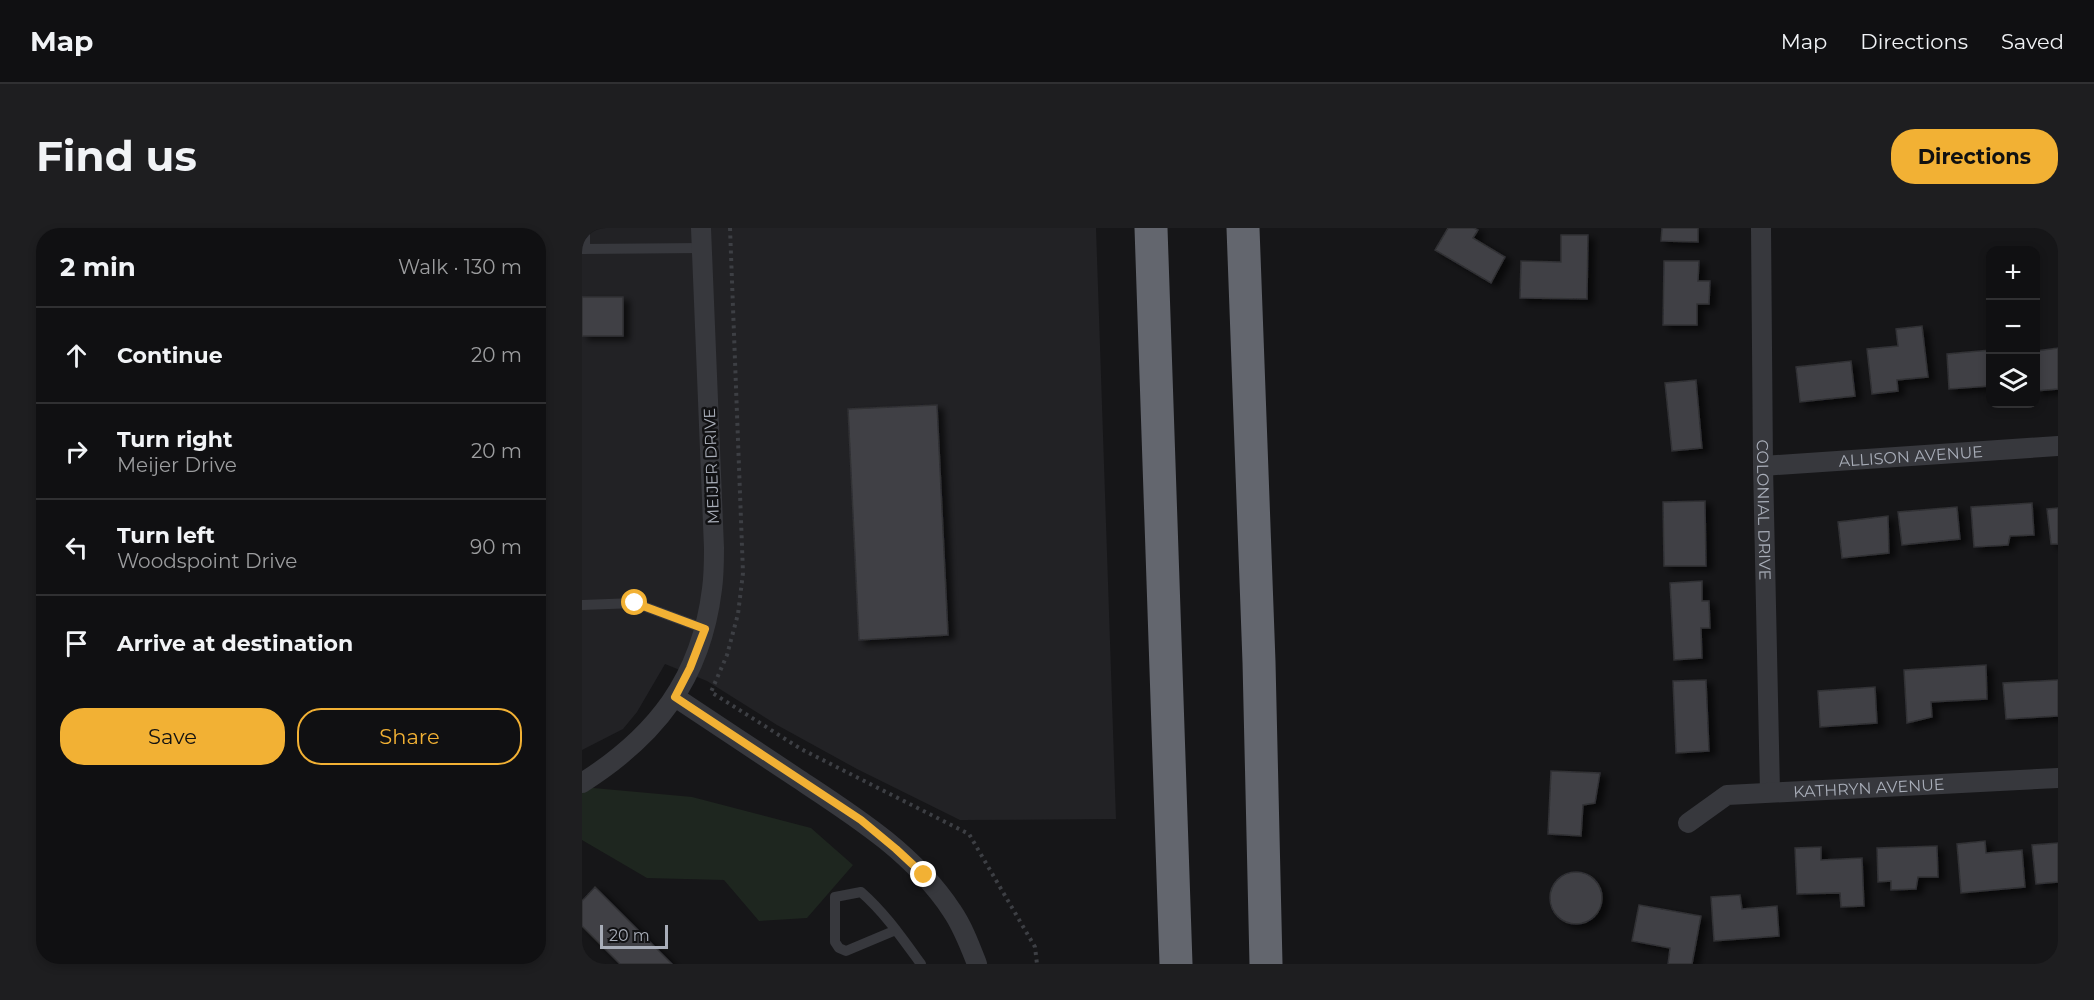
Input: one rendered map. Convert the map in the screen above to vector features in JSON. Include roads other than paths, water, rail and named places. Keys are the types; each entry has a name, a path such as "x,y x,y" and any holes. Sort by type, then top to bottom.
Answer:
{"highway":[{"path":"1151,228 1176,964"},
{"path":"1243,228 1259,662 1266,964"}],"street":[{"name":"MEIJER DRIVE","path":"582,783 612,764 643,737 675,697 690,668 705,629 712,589 714,548 701,228"},
{"name":"COLONIAL DRIVE","path":"1761,228 1770,792"},
{"name":"ALLISON AVENUE","path":"1763,466 2058,447"},
{"path":"675,697 861,820 896,849 924,875 951,910 967,938 977,964"},
{"name":"KATHRYN AVENUE","path":"1688,823 1727,795 2058,777"}],"lane":[{"path":"585,228 584,249 702,248"},
{"path":"582,605 635,603 705,629"},
{"path":"896,930 846,951 839,948 835,942 835,897 861,892 880,908 921,964"}]}
